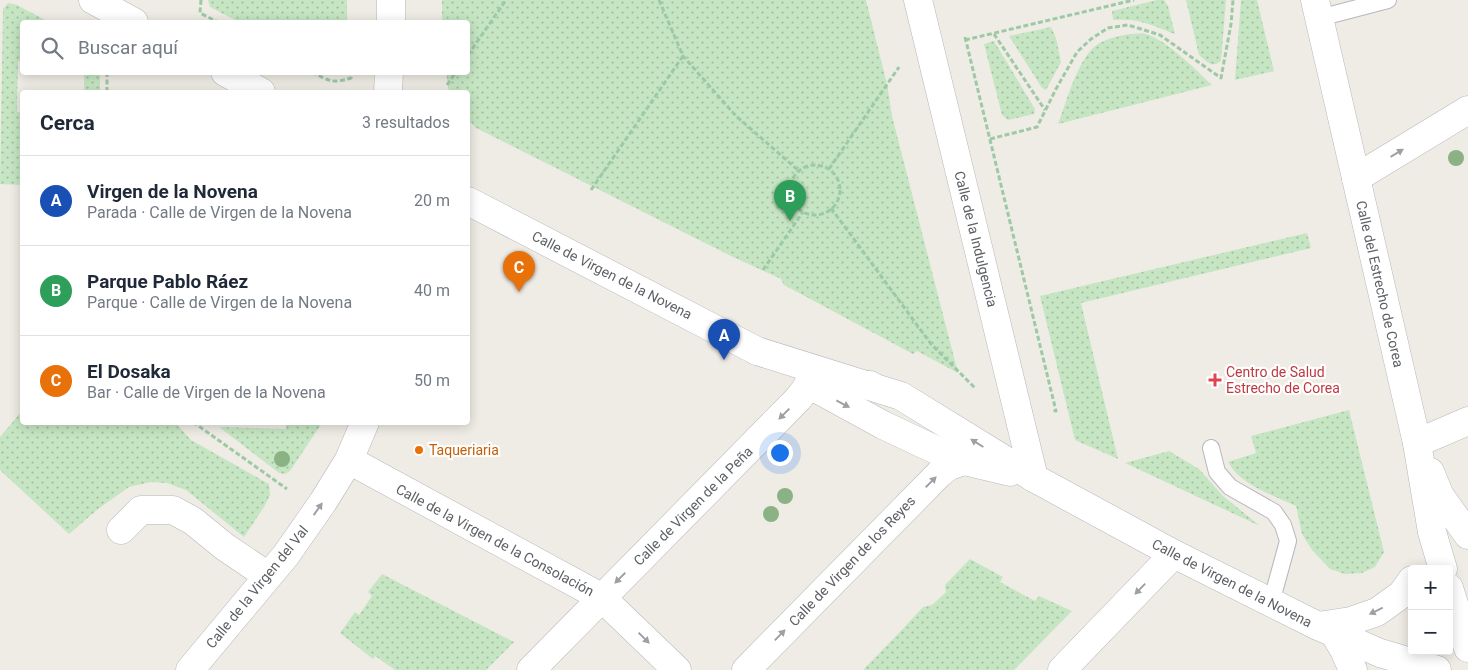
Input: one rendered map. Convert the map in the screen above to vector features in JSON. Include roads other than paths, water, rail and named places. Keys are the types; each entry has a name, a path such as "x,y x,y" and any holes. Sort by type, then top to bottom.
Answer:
{"street":[{"path":"93,0 130,20"},
{"path":"391,0 391,20"},
{"name":"Calle de la Indulgencia","path":"918,0 1034,478"},
{"name":"Calle del Estrecho de Corea","path":"1317,9 1417,443 1432,532 1442,565"},
{"path":"230,75 257,90"},
{"path":"388,90 389,75"},
{"path":"1356,178 1468,110"},
{"name":"Calle de Virgen de la Novena","path":"470,202 757,351 809,385 883,425 964,461 1034,478"},
{"name":"Calle de Virgen de la Novena","path":"757,351 901,396 1034,478 1174,554 1326,630 1375,662 1437,670"},
{"path":"809,385 815,381 822,380 851,386 870,385"},
{"name":"Calle de Virgen de la Peña","path":"531,670 601,597 793,405 809,385"},
{"path":"1468,421 1417,443 1440,496 1468,535"},
{"name":"Calle de la Virgen del Val","path":"190,670 297,540 349,460 364,425"},
{"name":"Calle de la Virgen de la Consolación","path":"349,460 601,597 677,670"},
{"name":"Calle de Virgen de los Reyes","path":"746,670 939,474 949,466 964,461"},
{"path":"121,530 140,510 173,510 192,521 225,547 268,576"},
{"path":"1420,565 1432,532"},
{"path":"1062,670 1174,554"},
{"path":"1353,670 1347,654 1326,630 1377,612 1402,594 1408,586"},
{"path":"1453,601 1468,648"}],"lane":[{"path":"1317,9 1388,0"},
{"path":"1211,448 1217,472 1230,488 1274,512 1283,525 1288,541 1271,603"}],"place":[{"name":"Parque Pablo Ráez","path":"790,221"},
{"name":"El Dosaka","path":"519,292"},
{"name":"Virgen de la Novena","path":"724,360"},
{"name":"Centro de Salud Estrecho de Corea","path":"1215,380"},
{"name":"Taqueriaria","path":"419,450"}]}
